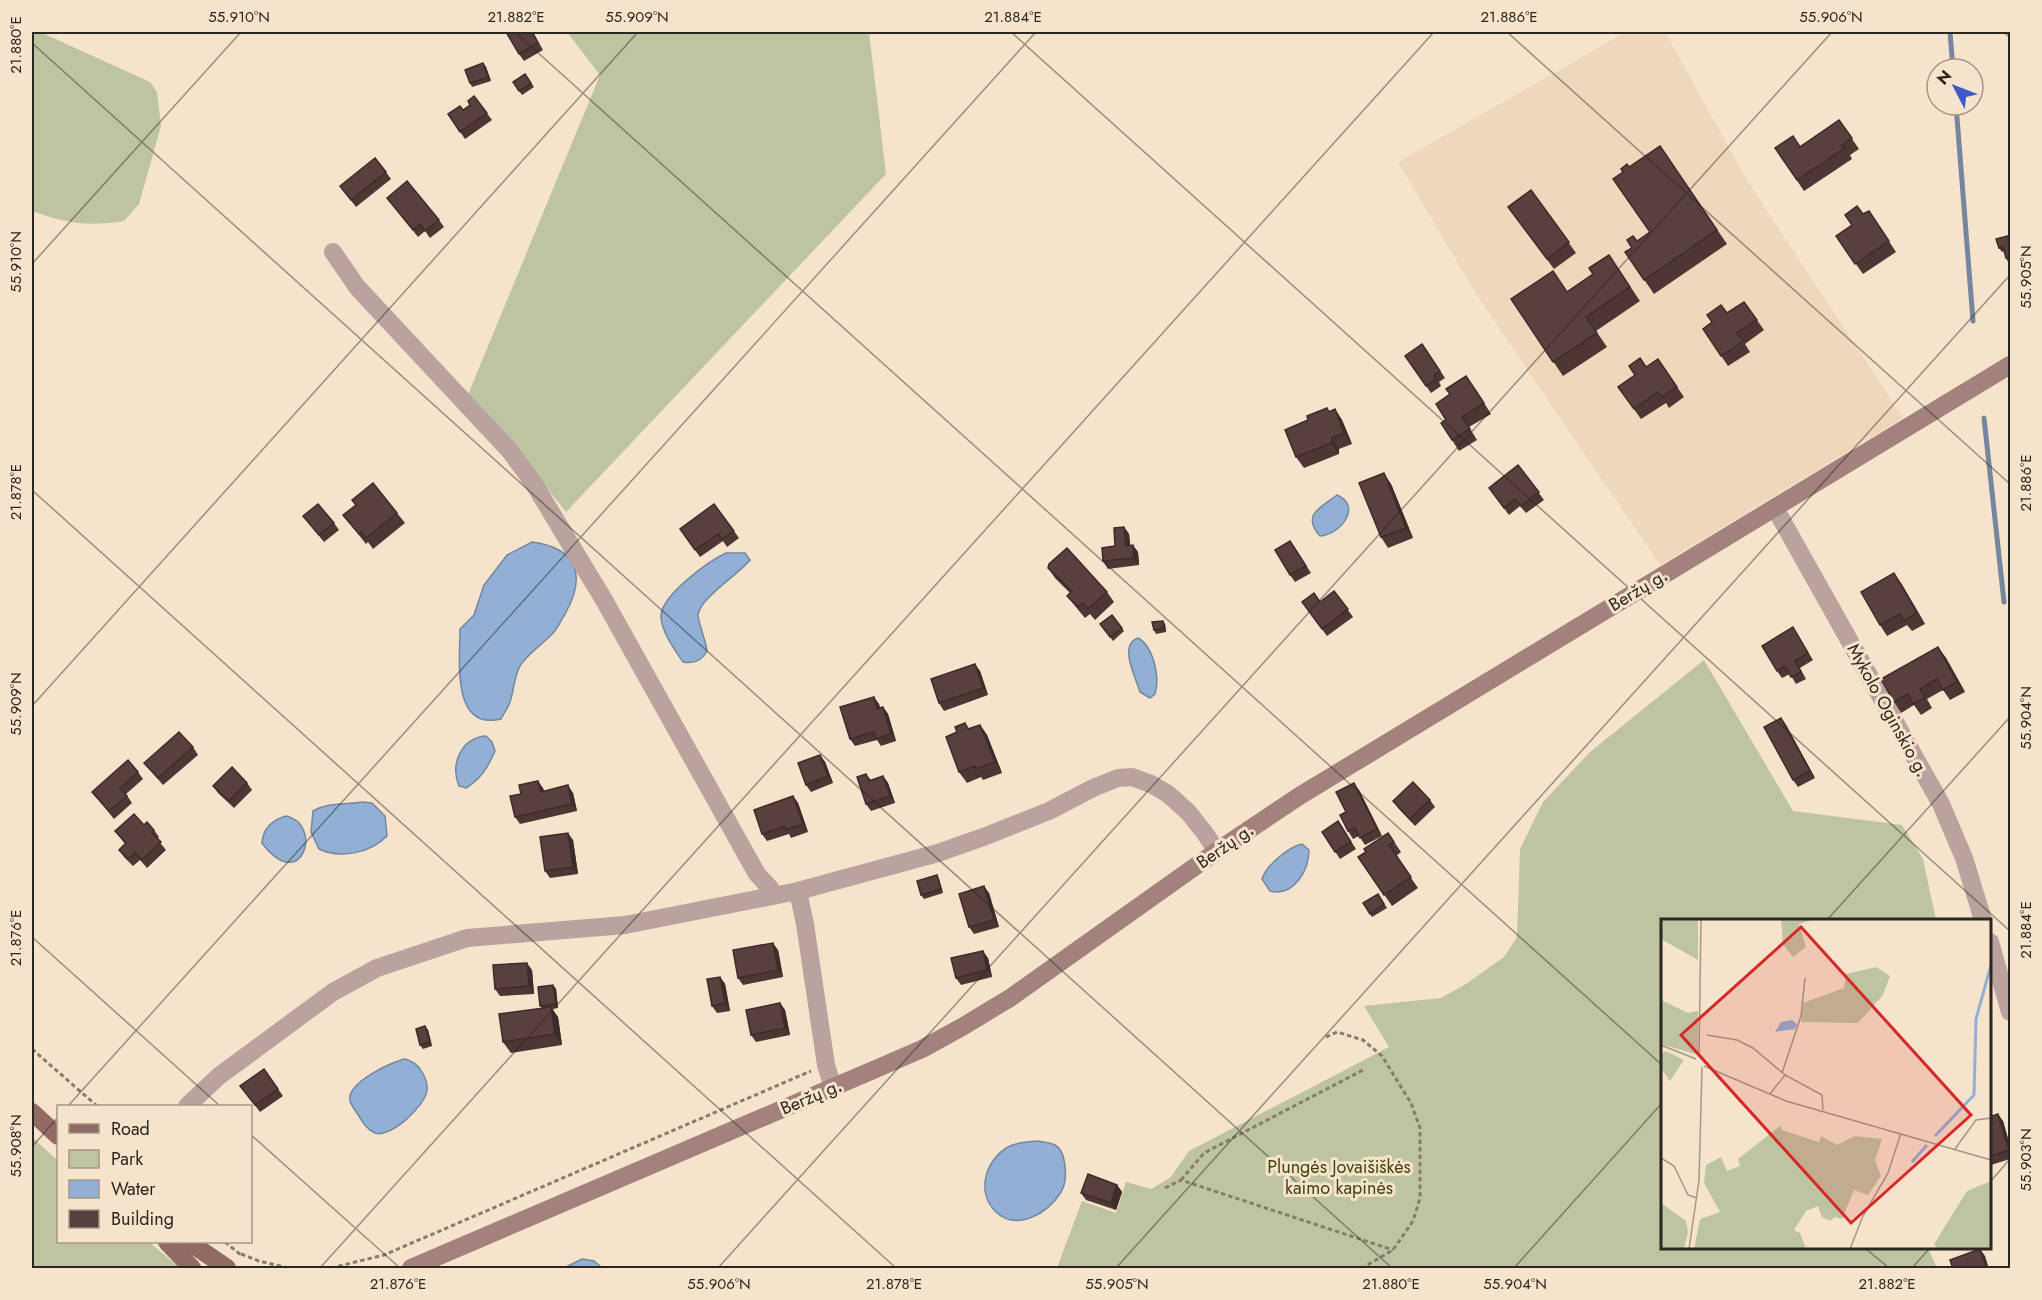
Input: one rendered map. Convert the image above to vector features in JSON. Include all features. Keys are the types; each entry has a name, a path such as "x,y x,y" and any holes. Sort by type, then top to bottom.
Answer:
{"main road":[{"name":"Beržų g.","path":"411,1269 922,1049 971,1022 1301,795 1431,714 2010,365"},
{"path":"32,1112 57,1135"},
{"path":"168,1243 192,1269"},
{"path":"190,1243 226,1269"}],"street":[{"path":"333,252 357,287 510,451 534,484 604,600 757,874 770,888 772,896"},
{"name":"Mykolo Oginskio g.","path":"1775,508 1941,804 1964,858 1982,919"},
{"path":"189,1105 219,1076 333,992 377,968 467,938 625,925 798,891 938,853 1049,811 1118,778 1132,777 1168,794 1193,819 1217,851"},
{"path":"798,891 805,924 825,1065 833,1087"},
{"path":"1991,949 2010,1012"}],"path":[{"path":"1326,1036 1337,1032 1363,1040 1382,1056 1411,1103 1420,1128 1420,1198 1413,1221 1393,1250 1362,1269"},
{"path":"32,1049 95,1105"},
{"path":"331,1269 384,1255 825,1065"},
{"path":"1165,1188 1181,1180 1204,1153 1365,1069"},
{"path":"1181,1180 1393,1250"},
{"path":"242,1254 259,1262 290,1269"}],"shaded area":[{"path":"1626,32 1665,32 1747,180 1903,418 1660,565 1478,297 1398,162"}],"green space":[{"path":"32,32 40,32 150,82 157,92 161,126 139,204 124,221 100,224 77,223 32,211"},
{"path":"567,32 869,32 886,174 566,512 523,458 467,397 600,75"},
{"name":"Plungės Jovaišiškės kaimo kapinės","path":"1704,660 1793,811 1902,825 1923,859 1936,919 1661,919 1661,1249 1928,1249 1937,1268 1057,1268 1082,1201 1116,1213 1126,1182 1151,1189 1170,1178 1189,1151 1389,1047 1364,1006 1441,998 1466,984 1504,957 1517,937 1520,849 1543,802 1590,752"},
{"path":"32,1137 57,1160 57,1243 150,1243 180,1268 32,1268"}],"water":[{"path":"1337,495 1345,500 1348,506 1346,519 1335,531 1320,536 1312,522 1315,512"},
{"path":"532,542 559,550 568,557 574,566 576,576 572,600 556,629 520,666 510,702 501,719 485,720 474,714 466,704 462,690 459,658 460,629 474,615 484,585 507,555"},
{"path":"726,553 745,553 750,560 712,594 700,609 698,618 707,651 697,661 683,662 664,629 661,617 663,609 668,599 687,580"},
{"path":"1138,638 1144,642 1152,655 1156,672 1155,694 1150,698 1140,692 1130,662 1129,647"},
{"path":"486,736 492,742 495,751 490,762 480,777 466,788 459,786 456,769 460,754 470,742"},
{"path":"372,803 385,816 387,836 373,847 355,853 336,854 319,849 311,832 313,811 331,805"},
{"path":"286,816 298,822 304,831 306,842 297,860 288,862 276,857 262,843 269,825"},
{"path":"1302,844 1309,850 1303,873 1293,886 1286,890 1270,891 1262,879 1268,868 1284,853"},
{"path":"405,1059 419,1067 423,1074 427,1085 425,1096 414,1112 398,1126 389,1131 375,1133 364,1124 353,1107 350,1101 351,1094 355,1087 371,1074"},
{"path":"1037,1141 1053,1144 1061,1151 1066,1172 1063,1188 1055,1200 1040,1213 1022,1220 1004,1218 996,1212 986,1195 985,1185 989,1167 1002,1151 1010,1146"},
{"path":"582,1259 594,1261 601,1268 564,1268"}],"building":[{"path":"506,32 532,32 538,43 519,54"},
{"path":"483,63 488,77 470,83 465,70"},
{"path":"525,74 531,83 519,91 513,82"},
{"path":"474,96 487,113 460,132 448,114 460,106 463,110 470,105 468,101"},
{"path":"1839,120 1852,138 1842,145 1845,148 1797,180 1775,148 1793,136 1800,147"},
{"path":"1660,146 1717,230 1644,280 1625,252 1632,248 1627,240 1633,236 1637,241 1650,232 1613,179 1623,172 1621,169 1627,164 1629,167"},
{"path":"375,158 386,172 351,200 340,186"},
{"path":"407,181 439,220 425,231 420,224 413,230 387,198"},
{"path":"1531,190 1569,242 1547,259 1508,207"},
{"path":"1857,206 1863,214 1869,211 1889,241 1855,264 1836,236 1852,225 1845,215"},
{"path":"2008,236 2010,257 2006,258 2003,247 1999,248 1996,239"},
{"path":"1609,255 1630,287 1586,317 1597,333 1553,362 1511,299 1553,271 1567,292 1593,274 1589,268"},
{"path":"1744,302 1757,320 1737,333 1743,341 1721,356 1703,329 1712,322 1707,315 1721,305 1727,313"},
{"path":"1422,344 1440,371 1434,375 1436,379 1426,386 1405,356"},
{"path":"1640,358 1646,367 1658,359 1677,387 1662,397 1658,392 1634,409 1618,387 1635,375 1629,366"},
{"path":"1466,376 1484,403 1462,417 1470,429 1452,440 1441,423 1446,420 1436,404 1450,394 1446,389"},
{"path":"1327,408 1329,412 1335,409 1344,433 1332,438 1332,443 1296,457 1285,430 1308,420 1307,416"},
{"path":"1518,465 1539,492 1521,506 1515,499 1504,508 1489,488"},
{"path":"1384,473 1406,528 1381,537 1359,483"},
{"path":"373,483 397,513 366,538 361,532 359,534 343,515 356,505 352,500"},
{"path":"318,504 334,523 319,535 303,516"},
{"path":"714,504 734,531 722,539 718,534 695,550 680,529"},
{"path":"1124,527 1126,546 1133,545 1134,558 1103,561 1102,548 1115,546 1114,528"},
{"path":"1290,541 1306,566 1290,575 1275,550"},
{"path":"1067,548 1107,592 1088,609 1083,603 1078,607 1067,596 1072,591 1048,568 1049,564"},
{"path":"1894,573 1917,613 1904,621 1900,614 1880,625 1861,592"},
{"path":"1334,591 1348,609 1322,629 1302,602 1314,593 1320,602"},
{"path":"1112,615 1122,628 1110,637 1100,624"},
{"path":"1163,621 1164,628 1154,630 1152,622"},
{"path":"1793,627 1808,653 1795,661 1801,672 1791,677 1785,666 1777,671 1762,646"},
{"path":"1938,647 1957,682 1943,690 1937,679 1920,689 1925,698 1913,704 1908,694 1894,702 1881,679"},
{"path":"975,664 983,688 939,703 931,679"},
{"path":"874,697 877,709 883,707 891,734 876,739 874,732 850,739 840,707"},
{"path":"1781,718 1810,771 1793,780 1764,727"},
{"path":"965,723 968,729 980,725 995,762 959,772 946,737 957,732 955,727"},
{"path":"179,732 193,747 158,778 144,763"},
{"path":"820,755 828,776 806,785 798,763"},
{"path":"128,760 138,772 120,788 127,796 109,811 92,792"},
{"path":"232,767 247,783 229,801 213,786"},
{"path":"866,774 869,781 883,776 890,796 866,804 857,777"},
{"path":"538,781 541,792 568,785 572,804 515,817 510,796 521,794 519,785"},
{"path":"1413,782 1430,800 1410,819 1393,801"},
{"path":"1354,783 1377,829 1360,838 1355,828 1348,831 1340,815 1346,812 1336,792"},
{"path":"793,796 803,824 786,830 785,826 762,834 754,810"},
{"path":"134,814 144,825 147,822 154,830 152,833 161,842 142,860 135,853 128,859 119,850 126,843 115,831"},
{"path":"1338,821 1351,842 1335,852 1322,832"},
{"path":"568,833 573,867 545,871 540,837"},
{"path":"1388,833 1394,842 1389,845 1411,877 1384,895 1358,857 1366,852 1364,849"},
{"path":"937,875 941,889 921,895 917,881"},
{"path":"984,886 994,920 969,927 959,894"},
{"path":"1378,894 1384,904 1370,914 1363,903"},
{"path":"773,943 778,970 738,978 733,950"},
{"path":"983,951 987,970 956,978 951,958"},
{"path":"527,963 529,986 495,989 493,965"},
{"path":"720,977 725,1003 712,1006 707,979"},
{"path":"553,985 556,1004 540,1006 538,987"},
{"path":"780,1003 785,1028 751,1035 746,1010"},
{"path":"551,1007 555,1034 503,1042 499,1014"},
{"path":"425,1026 430,1042 420,1045 416,1029"},
{"path":"264,1069 278,1089 255,1105 240,1086"},
{"path":"1998,1114 2009,1150 1991,1156 1991,1116"},
{"path":"1088,1174 1117,1185 1111,1203 1081,1193"},
{"path":"1980,1249 1987,1269 1953,1269 1950,1260"}],"waterway":[{"path":"1950,32 1952,57"},
{"path":"1957,117 1973,321"},
{"path":"1984,418 2004,602"}]}
